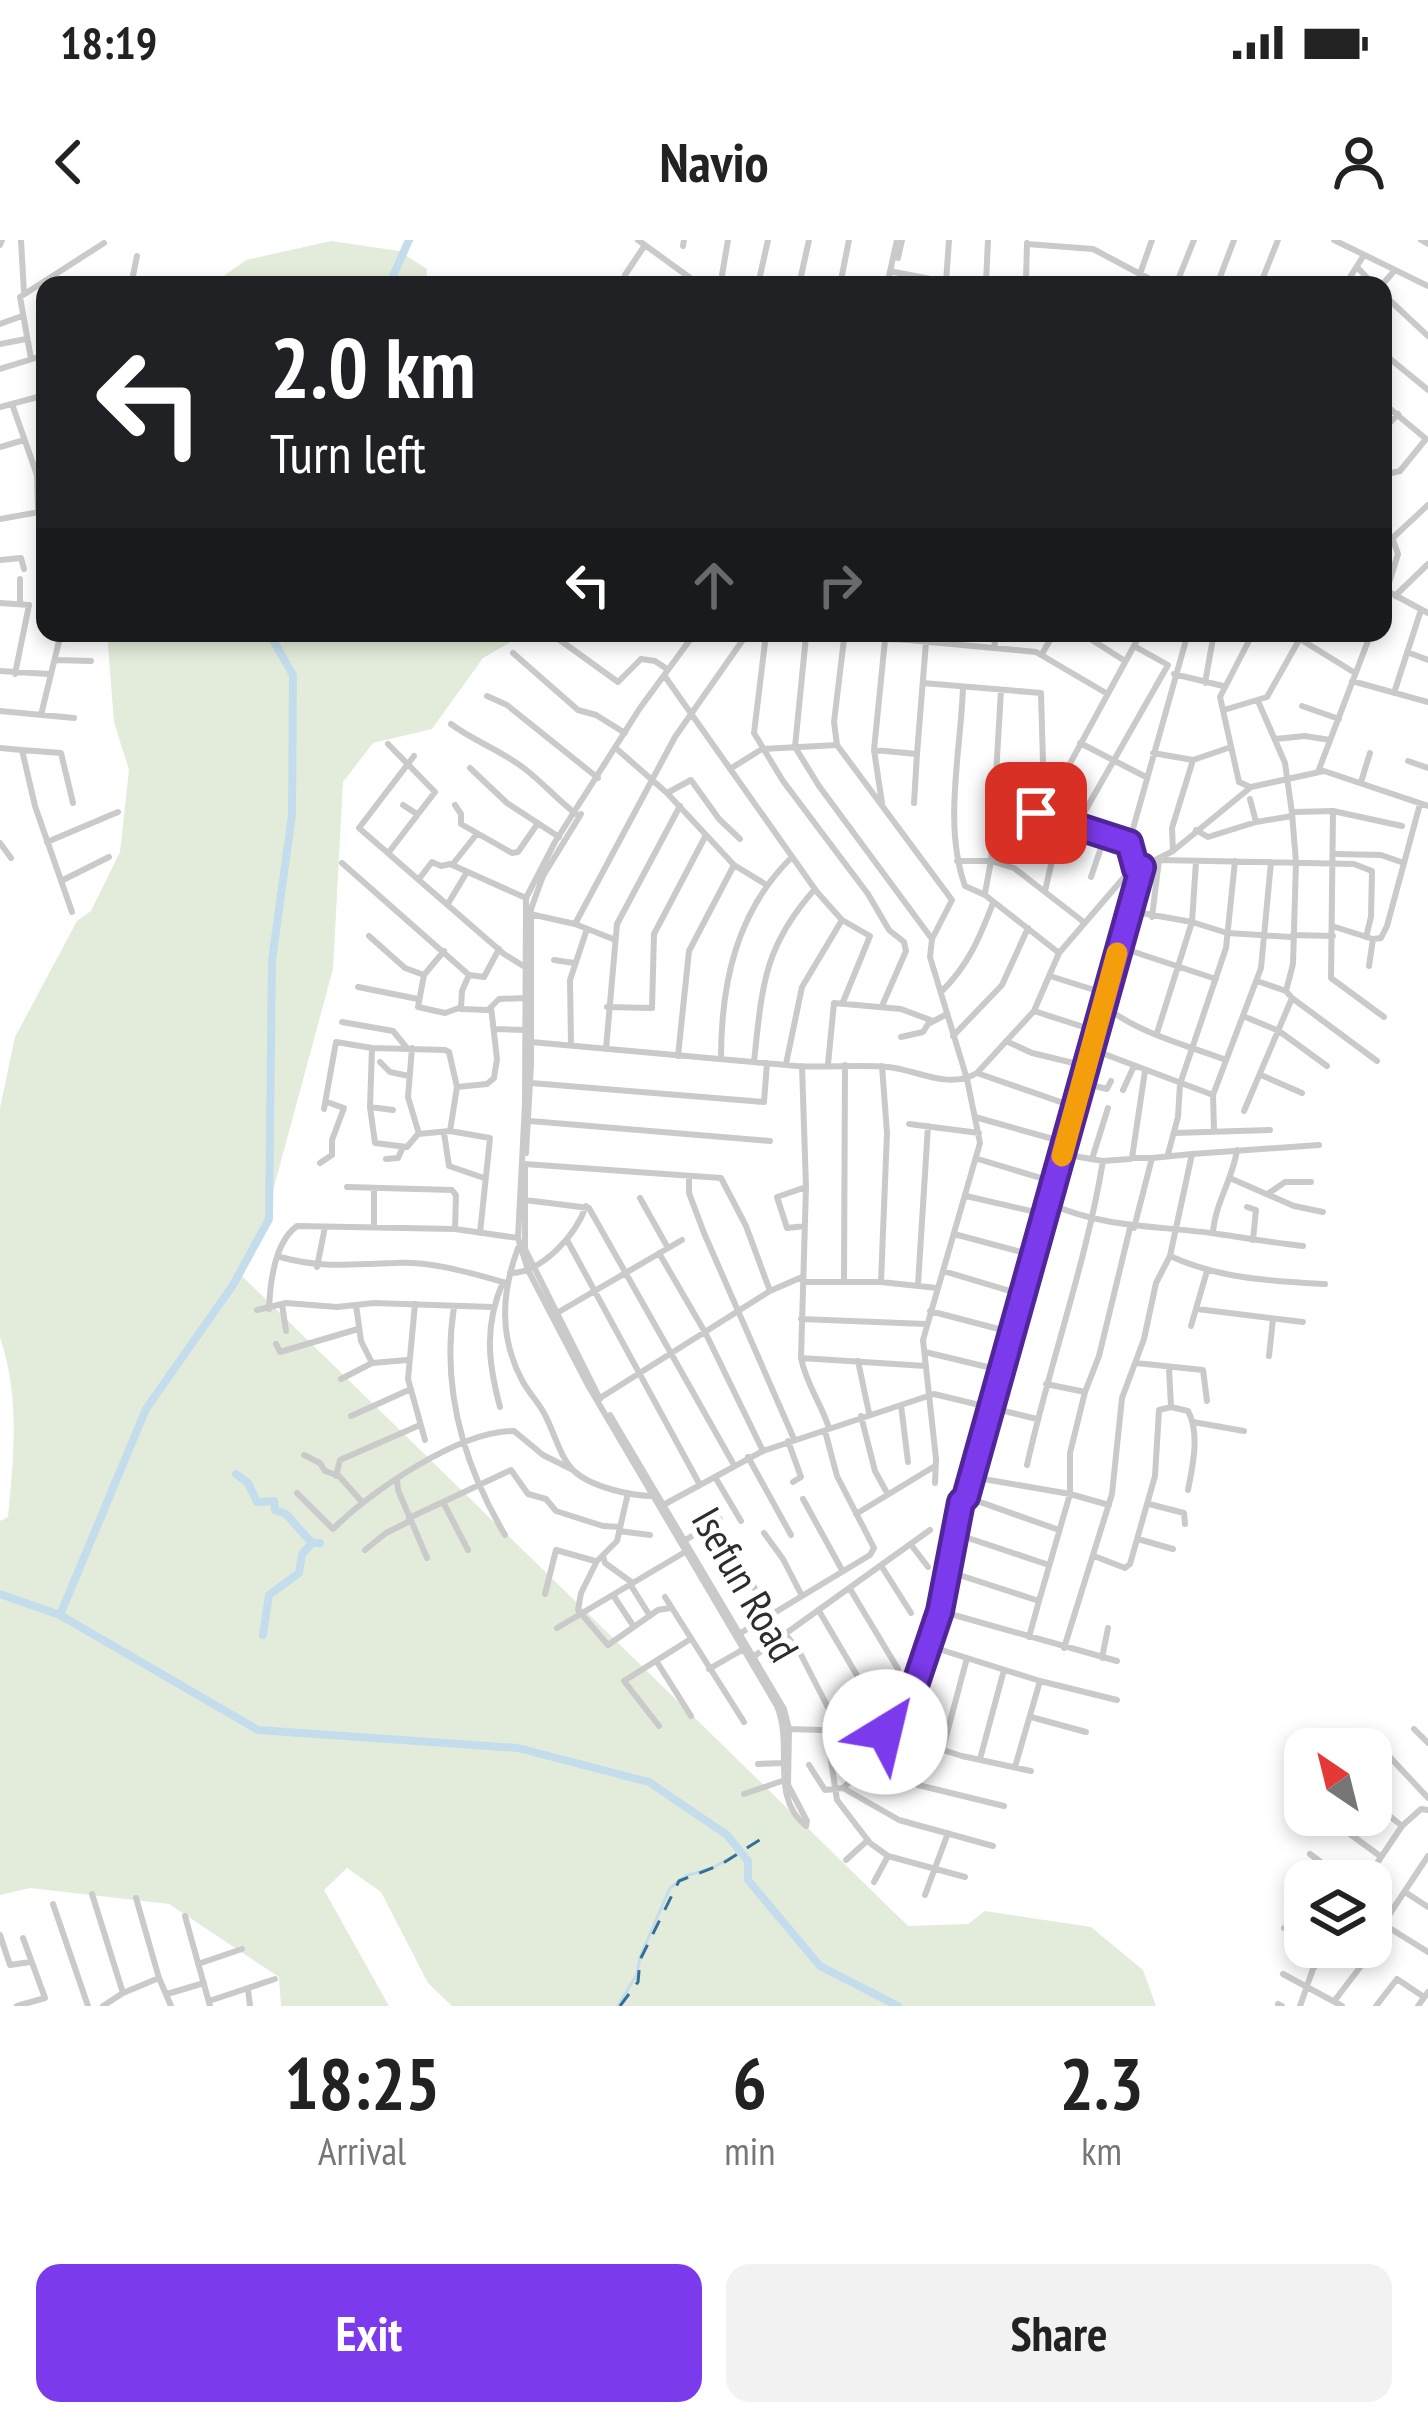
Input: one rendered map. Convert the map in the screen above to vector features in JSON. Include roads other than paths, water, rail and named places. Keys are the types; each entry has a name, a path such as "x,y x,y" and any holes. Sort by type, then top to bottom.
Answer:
{"street":[{"path":"21,240 24,293 19,302 31,359"},
{"path":"722,274 728,240"},
{"path":"760,276 768,240"},
{"path":"801,276 809,240"},
{"path":"842,276 850,240"},
{"path":"892,276 900,240"},
{"path":"891,276 900,240"},
{"path":"946,276 949,240"},
{"path":"986,276 988,240"},
{"path":"1140,276 1152,240"},
{"path":"1180,276 1194,240"},
{"path":"1220,276 1234,240"},
{"path":"1264,276 1278,240"},
{"path":"1334,240 1354,244 1364,255 1428,286"},
{"path":"626,275 642,242 688,276"},
{"path":"1025,276 1027,242 1088,248 1146,276"},
{"path":"53,276 104,243"},
{"path":"1351,276 1364,255"},
{"path":"133,276 136,256"},
{"path":"1357,267 1367,276"},
{"path":"1390,276 1395,270"},
{"path":"894,272 915,276"},
{"path":"24,293 35,288"},
{"path":"1392,300 1428,336"},
{"path":"0,324 22,316"},
{"path":"0,344 27,339"},
{"path":"0,369 36,358"},
{"path":"1392,360 1428,390"},
{"path":"0,407 36,397"},
{"path":"12,404 36,472"},
{"path":"1392,410 1427,440 1400,471 1392,473"},
{"path":"1392,420 1398,414"},
{"path":"0,447 24,440"},
{"path":"1392,587 1397,554 1393,540 1428,505"},
{"path":"0,519 36,513"},
{"path":"0,560 36,565"},
{"path":"1392,593 1428,564"},
{"path":"20,579 20,602"},
{"path":"1392,595 1425,612 1394,693"},
{"path":"0,602 28,605 15,674"},
{"path":"41,715 59,642"},
{"path":"562,642 618,682 641,659 655,661 667,674 815,889 842,920 870,936 843,1003"},
{"name":"Isefun Road","path":"667,674 543,876 530,914 532,1042 524,1244 530,1269 600,1398 767,1685 784,1725 782,1781 806,1826 788,1782 789,1729 784,1709 767,1685 742,1650 589,1387 530,1269 518,1242 526,898 625,734 667,674 691,642"},
{"path":"575,924 651,780 740,642"},
{"path":"765,642 753,727 762,749 890,930 904,942 906,951 881,1006"},
{"path":"805,642 795,747 932,940"},
{"path":"844,642 837,745 951,897 932,940 930,957 979,1133 977,1159 926,1324 935,1483"},
{"path":"882,805 874,750 885,642"},
{"path":"914,803 926,642 1042,654 1106,693"},
{"path":"995,642 995,648"},
{"path":"1042,654 1049,642"},
{"path":"1101,642 1125,661"},
{"path":"1039,814 1136,642"},
{"path":"1076,827 1184,642"},
{"path":"1205,683 1212,642"},
{"path":"1236,798 1239,782 1220,698 1248,642"},
{"path":"1224,710 1268,696 1298,642"},
{"path":"1309,642 1354,677 1428,702"},
{"path":"1318,772 1368,642"},
{"path":"1134,646 1172,669 1224,686"},
{"path":"1407,652 1428,660"},
{"path":"513,653 578,710 625,734"},
{"path":"55,660 92,662"},
{"path":"965,1877 888,1856 868,1840 837,1799 840,1790 898,1736 940,1611 961,1502 1130,911 1139,868 1129,843 1172,669"},
{"path":"0,671 49,674"},
{"path":"923,683 1043,695 1043,762 1034,793 1039,814 1034,849"},
{"path":"963,686 957,861 966,888 985,895 1059,953"},
{"path":"985,895 992,861 1000,690"},
{"path":"487,696 513,710 598,778"},
{"path":"1244,1111 1279,1031 1293,964 1292,814 1285,763 1258,701"},
{"path":"1302,706 1339,719"},
{"path":"0,711 74,718"},
{"path":"451,724 478,745 491,746 524,768 576,814"},
{"path":"1275,739 1330,740"},
{"path":"1080,743 1147,778"},
{"path":"388,744 435,792 389,852"},
{"path":"730,770 762,749 837,745"},
{"path":"1154,753 1193,760 1232,746"},
{"path":"0,748 61,754 73,802"},
{"path":"22,750 72,912"},
{"path":"619,750 668,793 734,865 765,884"},
{"path":"874,750 917,754"},
{"path":"1361,782 1370,753"},
{"path":"414,756 358,828 449,902 500,952 525,967"},
{"path":"1173,851 1170,837 1193,760"},
{"path":"1408,761 1428,768"},
{"path":"470,768 507,803 559,837"},
{"path":"532,1042 802,1066 881,1066 925,1078 967,1078 1034,1011 1059,953 1109,892 1139,868 1173,851 1251,787 1318,772 1424,805 1382,938 1334,931 1293,936 1227,934 1192,922 1130,911"},
{"path":"668,793 691,780 740,839"},
{"path":"1239,782 1251,787"},
{"path":"1250,799 1256,822"},
{"path":"403,805 417,814"},
{"path":"454,805 461,824 515,853 538,823"},
{"path":"606,1049 614,939 622,912 680,806"},
{"path":"1196,830 1208,837 1292,814 1333,811 1402,826"},
{"path":"1333,811 1331,978 1384,1017"},
{"path":"47,842 118,812"},
{"path":"1039,814 1129,843"},
{"path":"1046,891 1061,822"},
{"path":"452,865 476,835"},
{"path":"608,1007 653,1006 654,934 706,835"},
{"path":"1091,877 1105,836"},
{"path":"0,843 11,858"},
{"path":"1335,854 1382,855 1404,863"},
{"path":"61,881 109,857"},
{"path":"721,1059 729,964 765,884 791,858"},
{"path":"1159,860 1335,863 1372,871 1369,966"},
{"path":"1152,916 1159,860"},
{"path":"957,861 992,861 1014,868 1085,922"},
{"path":"1214,1130 1213,1095 1257,981 1266,936 1271,861"},
{"path":"418,879 432,862 452,865 526,898"},
{"path":"1157,1033 1192,922 1196,862"},
{"path":"1168,1154 1180,1084 1227,934 1235,862"},
{"path":"342,863 469,975 484,977 500,952"},
{"path":"678,1055 689,951 734,865"},
{"path":"449,902 467,872"},
{"path":"754,1062 768,961 815,889"},
{"path":"929,993 960,973 994,902"},
{"path":"530,914 614,939"},
{"path":"786,1064 802,987 842,920"},
{"path":"953,1036 1002,985 1028,928"},
{"path":"571,1046 568,1000 574,963 587,929"},
{"path":"369,935 405,968 424,975"},
{"path":"1119,947 1216,979"},
{"path":"444,952 424,975 418,1007 446,1012 491,1007 499,998 526,998"},
{"path":"554,960 574,963"},
{"path":"459,1008 469,975"},
{"path":"1050,976 1107,994"},
{"path":"1257,981 1289,994 1377,1060"},
{"path":"358,987 418,999"},
{"path":"828,1064 831,1007 843,1003 881,1006 933,1021"},
{"path":"457,1087 487,1084 494,1078 496,1029 491,1007"},
{"path":"1103,1009 1226,1060"},
{"path":"1034,1011 1096,1031"},
{"path":"902,1037 922,1033 947,1015"},
{"path":"1244,1016 1279,1031 1328,1066"},
{"path":"342,1022 393,1031 410,1048 408,1100 419,1134"},
{"path":"496,1029 526,1030"},
{"path":"1006,1041 1032,1053 1086,1066"},
{"path":"320,1163 333,1152 332,1140 344,1109 326,1105 335,1042 410,1048 449,1052 457,1087 447,1132 449,1166 484,1178"},
{"path":"372,1048 374,1143 403,1147"},
{"path":"1090,1049 1213,1095"},
{"path":"380,1062 390,1072 409,1076"},
{"path":"531,1083 764,1102 767,1063"},
{"path":"739,1634 870,1555 874,1548 837,1476 818,1395 807,1382 802,1358 806,1186 802,1066"},
{"path":"844,1066 844,1282"},
{"path":"881,1066 887,1133 881,1282"},
{"path":"1124,1090 1134,1066"},
{"path":"1132,1158 1145,1071"},
{"path":"977,1073 1076,1108"},
{"path":"1261,1075 1302,1093"},
{"path":"1082,1083 1109,1085 1092,1159"},
{"path":"370,1107 393,1109"},
{"path":"975,1118 1065,1143"},
{"path":"530,1121 770,1141"},
{"path":"910,1124 979,1133"},
{"path":"918,1286 928,1126"},
{"path":"1174,1133 1270,1130"},
{"path":"386,1159 398,1158 419,1134 489,1136 480,1233"},
{"path":"1062,1154 1103,1161 1319,1145"},
{"path":"1213,1233 1217,1206 1232,1179 1237,1150"},
{"path":"1064,1648 1109,1505 1122,1398 1156,1283 1170,1256 1192,1154"},
{"path":"1029,1637 1070,1494 1070,1453 1084,1392 1099,1356 1152,1158"},
{"path":"977,1159 1054,1182"},
{"path":"1027,1465 1095,1220 1103,1161"},
{"path":"525,1164 722,1179 770,1292"},
{"path":"688,1177 689,1193 791,1440 801,1477 793,1482"},
{"path":"1232,1179 1294,1206 1324,1212"},
{"path":"1269,1193 1285,1182 1311,1182"},
{"path":"805,1226 787,1228 777,1197 806,1186"},
{"path":"347,1187 454,1192 455,1229"},
{"path":"374,1188 374,1227"},
{"path":"966,1196 1045,1214"},
{"path":"640,1198 668,1248"},
{"path":"525,1200 586,1206"},
{"path":"1048,1203 1132,1228 1304,1246"},
{"path":"510,1273 530,1269 567,1240 586,1206"},
{"path":"586,1206 734,1465"},
{"path":"1247,1207 1256,1210 1253,1240"},
{"path":"317,1267 326,1227"},
{"path":"269,1309 272,1278 292,1229 455,1229 518,1242 510,1273 493,1307 488,1360 500,1407"},
{"path":"955,1234 1033,1255"},
{"path":"567,1240 700,1485"},
{"path":"557,1312 682,1240"},
{"path":"659,1253 706,1334 763,1450"},
{"path":"360,1254 360,1265"},
{"path":"1170,1256 1207,1271 1256,1280 1325,1284"},
{"path":"280,1257 317,1267 397,1262 449,1267 505,1282"},
{"path":"944,1271 1022,1294"},
{"path":"1191,1326 1207,1271"},
{"path":"600,1398 770,1292 803,1279 937,1288"},
{"path":"505,1282 508,1350 573,1470"},
{"path":"282,1304 286,1331"},
{"path":"257,1310 282,1304 493,1307"},
{"path":"415,1304 406,1360 425,1440"},
{"path":"356,1305 358,1330 372,1363"},
{"path":"454,1307 447,1359 461,1444 505,1535"},
{"path":"1197,1309 1303,1322"},
{"path":"930,1311 1010,1332"},
{"path":"801,1319 926,1324"},
{"path":"1269,1356 1273,1319"},
{"path":"276,1344 280,1352 358,1330"},
{"path":"925,1352 1000,1370"},
{"path":"802,1358 926,1366"},
{"path":"341,1379 372,1363 406,1360"},
{"path":"858,1361 874,1471 887,1492"},
{"path":"1136,1363 1203,1370 1207,1401"},
{"path":"1169,1368 1171,1407"},
{"path":"1046,1384 1084,1392"},
{"path":"351,1416 411,1389"},
{"path":"664,1504 748,1456 929,1396 944,1394 1037,1418"},
{"path":"901,1405 908,1462"},
{"path":"1094,1556 1128,1568 1149,1504 1159,1409 1190,1412 1194,1458 1188,1490"},
{"path":"1193,1422 1244,1431"},
{"path":"336,1476 340,1460 421,1425"},
{"path":"297,1493 333,1529 385,1484 484,1434 514,1431 543,1456 628,1493 653,1496"},
{"path":"304,1455 336,1476 362,1502"},
{"path":"748,1456 791,1535"},
{"path":"856,1514 936,1466"},
{"path":"365,1550 386,1533 511,1470 526,1491 555,1510 650,1535"},
{"path":"716,1477 741,1521"},
{"path":"971,1477 1109,1505"},
{"path":"397,1479 427,1558"},
{"path":"628,1493 617,1541 600,1559 581,1593 580,1614 608,1645 670,1608"},
{"path":"966,1497 1060,1530"},
{"path":"803,1499 842,1570"},
{"path":"444,1504 468,1550"},
{"path":"1149,1504 1184,1513 1185,1524"},
{"path":"684,1540 720,1520"},
{"path":"753,1657 930,1530"},
{"path":"764,1533 802,1596"},
{"path":"953,1533 1049,1565"},
{"path":"1138,1540 1173,1549"},
{"path":"729,1543 770,1615"},
{"path":"912,1546 928,1567"},
{"path":"545,1594 556,1550 600,1559 630,1583 650,1616"},
{"path":"557,1628 685,1552"},
{"path":"882,1567 911,1613"},
{"path":"950,1572 1039,1601"},
{"path":"850,1588 898,1669"},
{"path":"613,1595 634,1627"},
{"path":"665,1597 744,1723"},
{"path":"819,1611 878,1711"},
{"path":"940,1611 1117,1661"},
{"path":"1102,1658 1108,1628"},
{"path":"785,1634 799,1651 839,1729"},
{"path":"659,1726 624,1681 689,1640"},
{"path":"929,1646 1117,1700"},
{"path":"709,1669 742,1650"},
{"path":"944,1748 967,1658"},
{"path":"657,1662 692,1716"},
{"path":"980,1759 1004,1670"},
{"path":"1015,1767 1040,1681"},
{"path":"1031,1717 1086,1732"},
{"path":"826,1728 840,1790"},
{"path":"789,1729 898,1736 1031,1771"},
{"path":"1414,1729 1428,1743"},
{"path":"1392,1759 1428,1798"},
{"path":"871,1760 918,1785 1004,1806"},
{"path":"758,1764 783,1763"},
{"path":"809,1765 820,1787 840,1790 899,1820 993,1846"},
{"path":"744,1794 782,1781"},
{"path":"1379,1860 1402,1826 1421,1809 1428,1810"},
{"path":"1392,1818 1402,1826"},
{"path":"925,1894 948,1833"},
{"path":"1353,1836 1381,1857"},
{"path":"847,1860 868,1840"},
{"path":"1310,1854 1318,1860"},
{"path":"874,1882 888,1856"},
{"path":"1392,1910 1428,1858"},
{"path":"1405,1892 1428,1907"},
{"path":"92,1894 123,1993"},
{"path":"136,1898 171,2006"},
{"path":"53,1904 88,2006"},
{"path":"184,1916 209,2004 275,1979"},
{"path":"1392,1930 1428,1952"},
{"path":"0,1935 10,1965 30,1962"},
{"path":"17,2006 47,2002 23,1938"},
{"path":"198,1964 242,1948"},
{"path":"1300,2006 1314,1968"},
{"path":"1283,1975 1339,2003 1362,1968"},
{"path":"103,2006 159,1978"},
{"path":"1376,2006 1397,1978 1426,1995 1418,2006"},
{"path":"167,1994 204,1983"},
{"path":"248,1989 250,2006"}],"waterway":[{"path":"393,276 409,240"},
{"path":"60,1615 146,1409 233,1285 269,1219 272,960 292,815 293,675 274,642"},
{"path":"236,1474 248,1483 257,1502 274,1501 275,1510 286,1514 312,1543 320,1543"},
{"path":"263,1635 269,1595 299,1573 302,1554 312,1543"},
{"path":"0,1594 60,1615 258,1730 518,1748 649,1782 727,1835 748,1861 748,1880 820,1966 898,2006"},
{"path":"618,2006 637,1974 670,1888 741,1852"}]}
